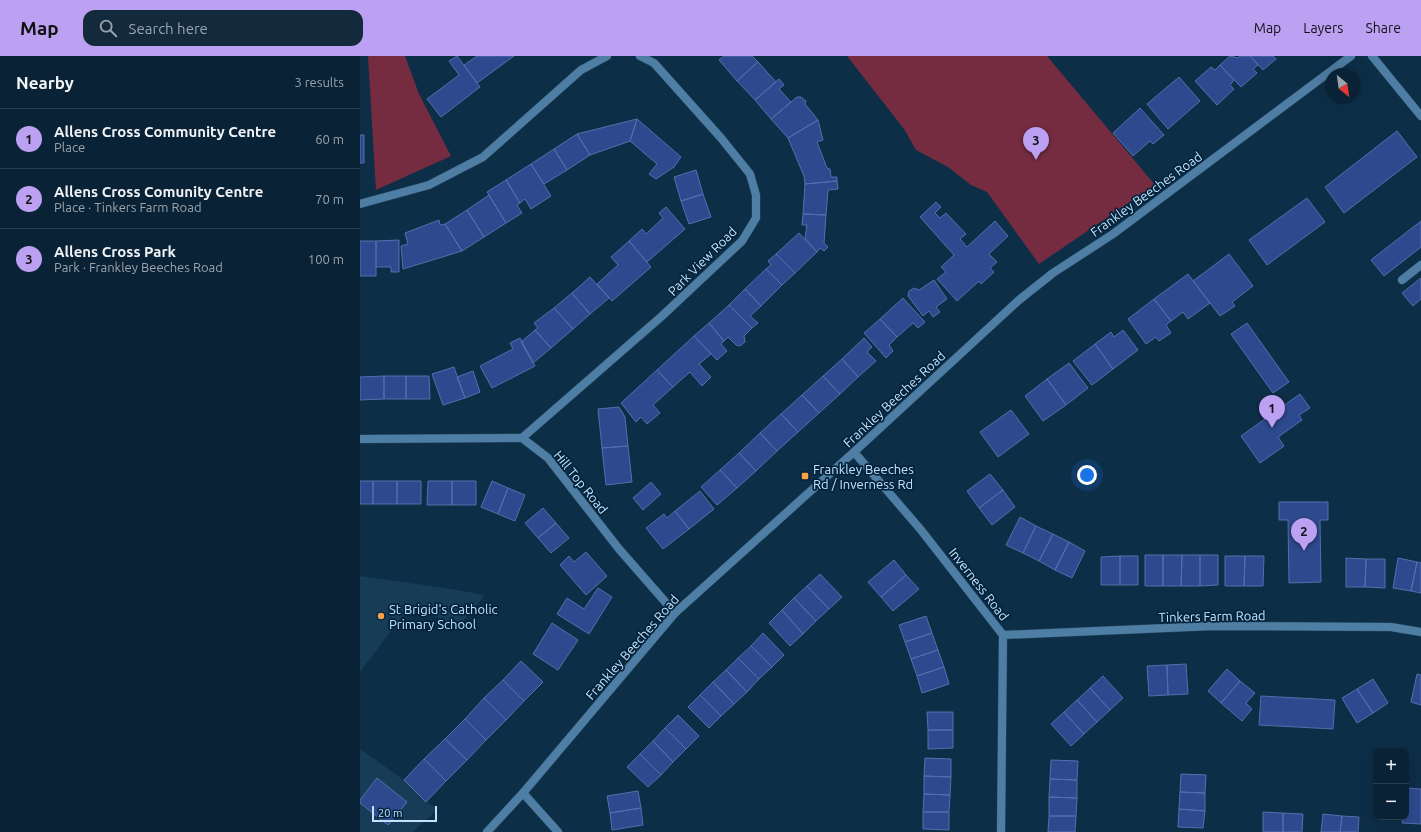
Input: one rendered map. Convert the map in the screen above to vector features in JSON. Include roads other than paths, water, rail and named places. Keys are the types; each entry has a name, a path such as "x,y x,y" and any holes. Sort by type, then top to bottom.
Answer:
{"street":[{"path":"360,204 429,185 483,157 581,70 607,56"},
{"name":"Park View Road","path":"522,438 662,316 737,246 742,241 756,218 756,195 750,174 722,138 654,63 640,56"},
{"name":"Frankley Beeches Road","path":"487,832 523,793 676,613 1019,300 1047,277 1113,234 1351,56"},
{"path":"1372,56 1421,116"},
{"path":"1402,280 1421,265"},
{"path":"360,439 522,438"},
{"name":"Hill Top Road","path":"522,438 548,458 619,548 676,613"},
{"name":"Inverness Road","path":"854,452 921,530 1003,635 1001,832"},
{"name":"Tinkers Farm Road","path":"1003,635 1213,626 1391,627 1421,632"},
{"path":"523,793 558,832"}],"place":[{"name":"Allens Cross Park","path":"1036,160"},
{"name":"Allens Cross Community Centre","path":"1272,428"},
{"name":"Frankley Beeches Rd / Inverness Rd","path":"805,476"},
{"name":"Allens Cross Comunity Centre","path":"1304,551"},
{"name":"St Brigid's Catholic Primary School","path":"381,616"}]}
